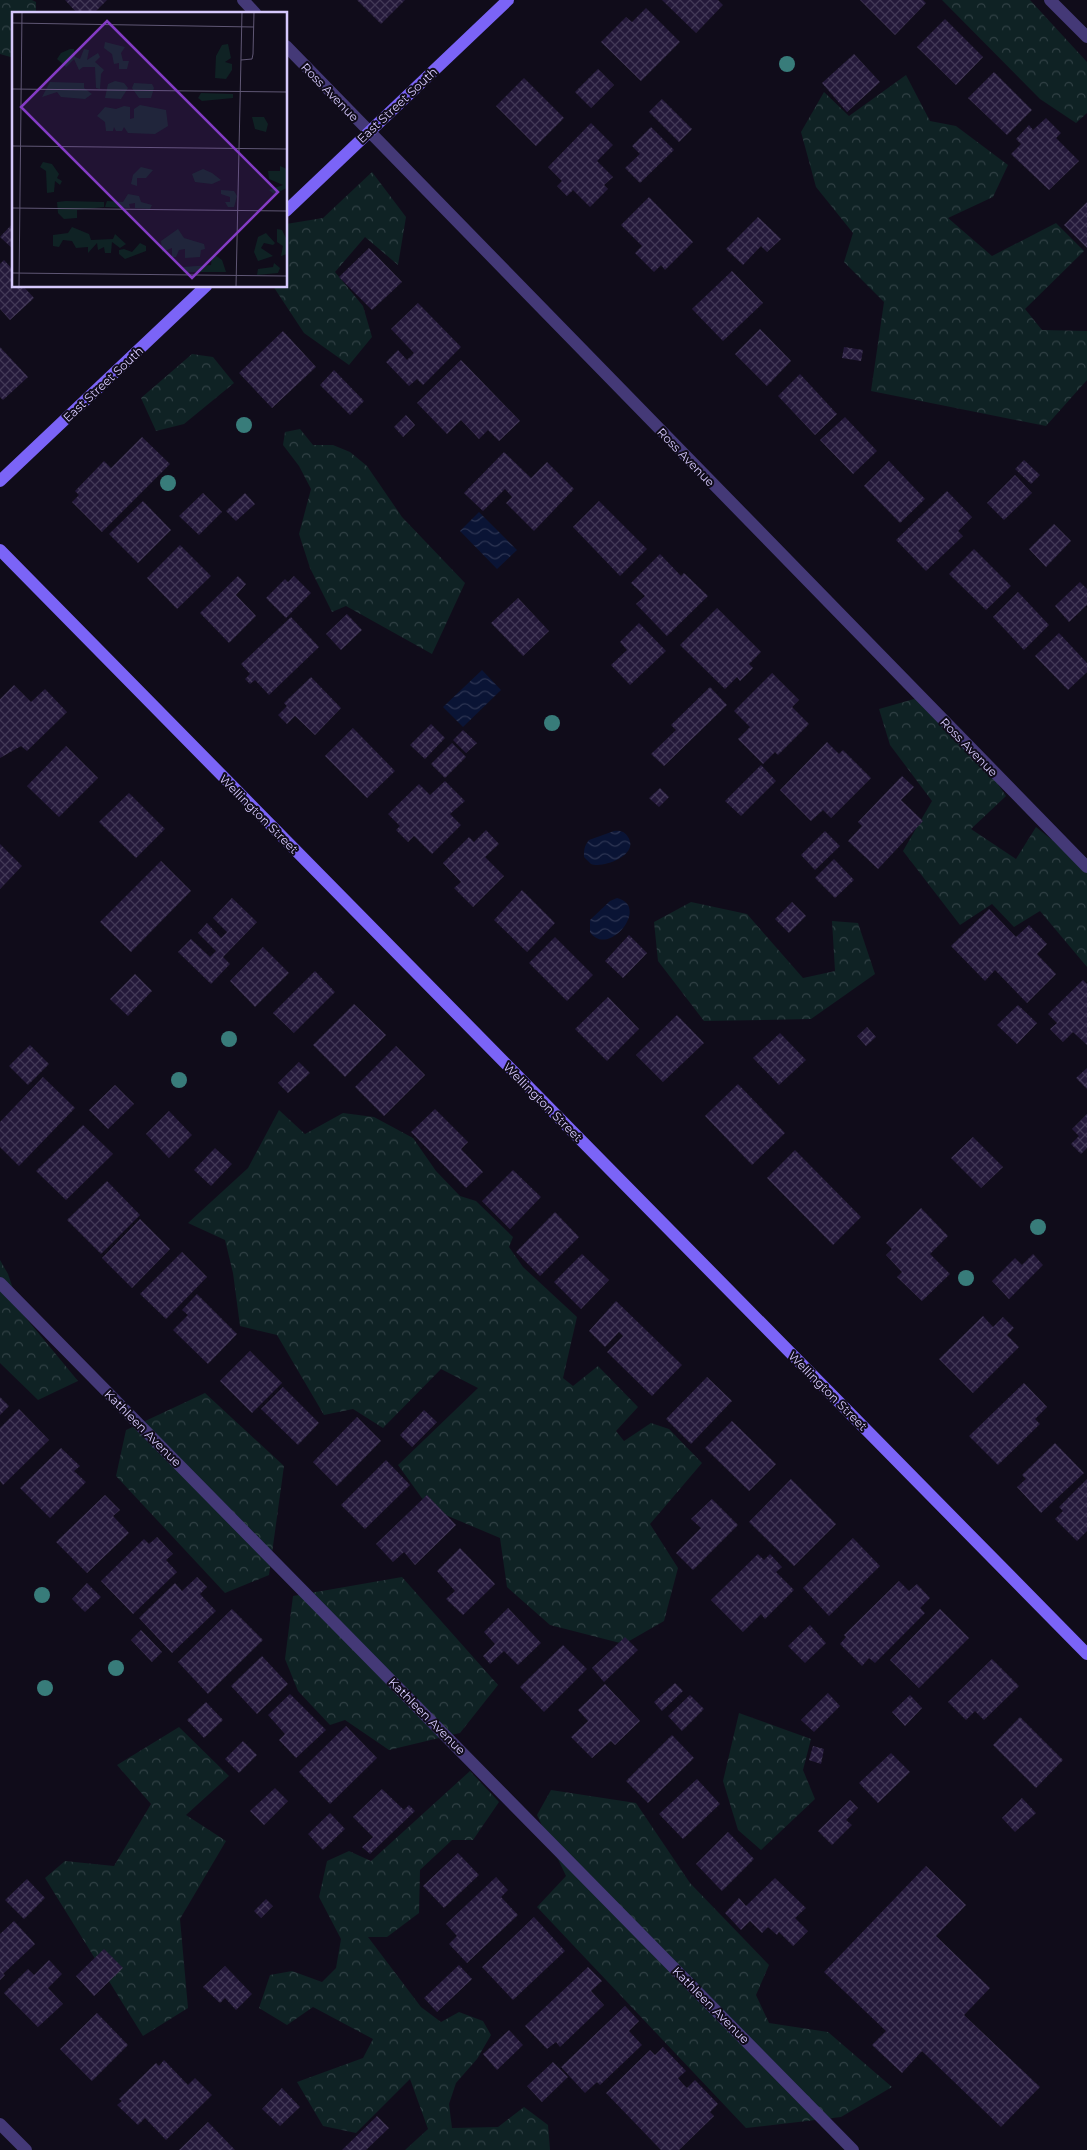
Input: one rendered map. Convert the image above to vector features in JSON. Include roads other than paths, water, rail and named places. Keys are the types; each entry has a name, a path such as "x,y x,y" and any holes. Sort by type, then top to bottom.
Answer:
{"main road":[{"name":"East Street South","path":"288,209 508,0"},
{"name":"East Street South","path":"0,481 204,288"},
{"name":"Wellington Street","path":"0,550 1087,1654"}],"street":[{"path":"243,0 254,12"},
{"path":"1050,0 1087,37"},
{"name":"Ross Avenue","path":"288,48 1087,867"},
{"name":"Kathleen Avenue","path":"0,1283 853,2150"},
{"path":"0,2124 26,2150"}],"water":[{"path":"479,512 517,550 497,569 460,531"},
{"path":"482,670 501,690 463,727 443,707"},
{"path":"614,831 621,831 627,835 630,844 629,850 625,855 611,862 597,865 591,864 584,857 587,842"},
{"path":"617,898 626,903 630,910 628,919 623,928 615,935 607,939 598,939 590,932 590,920 610,901"}]}
